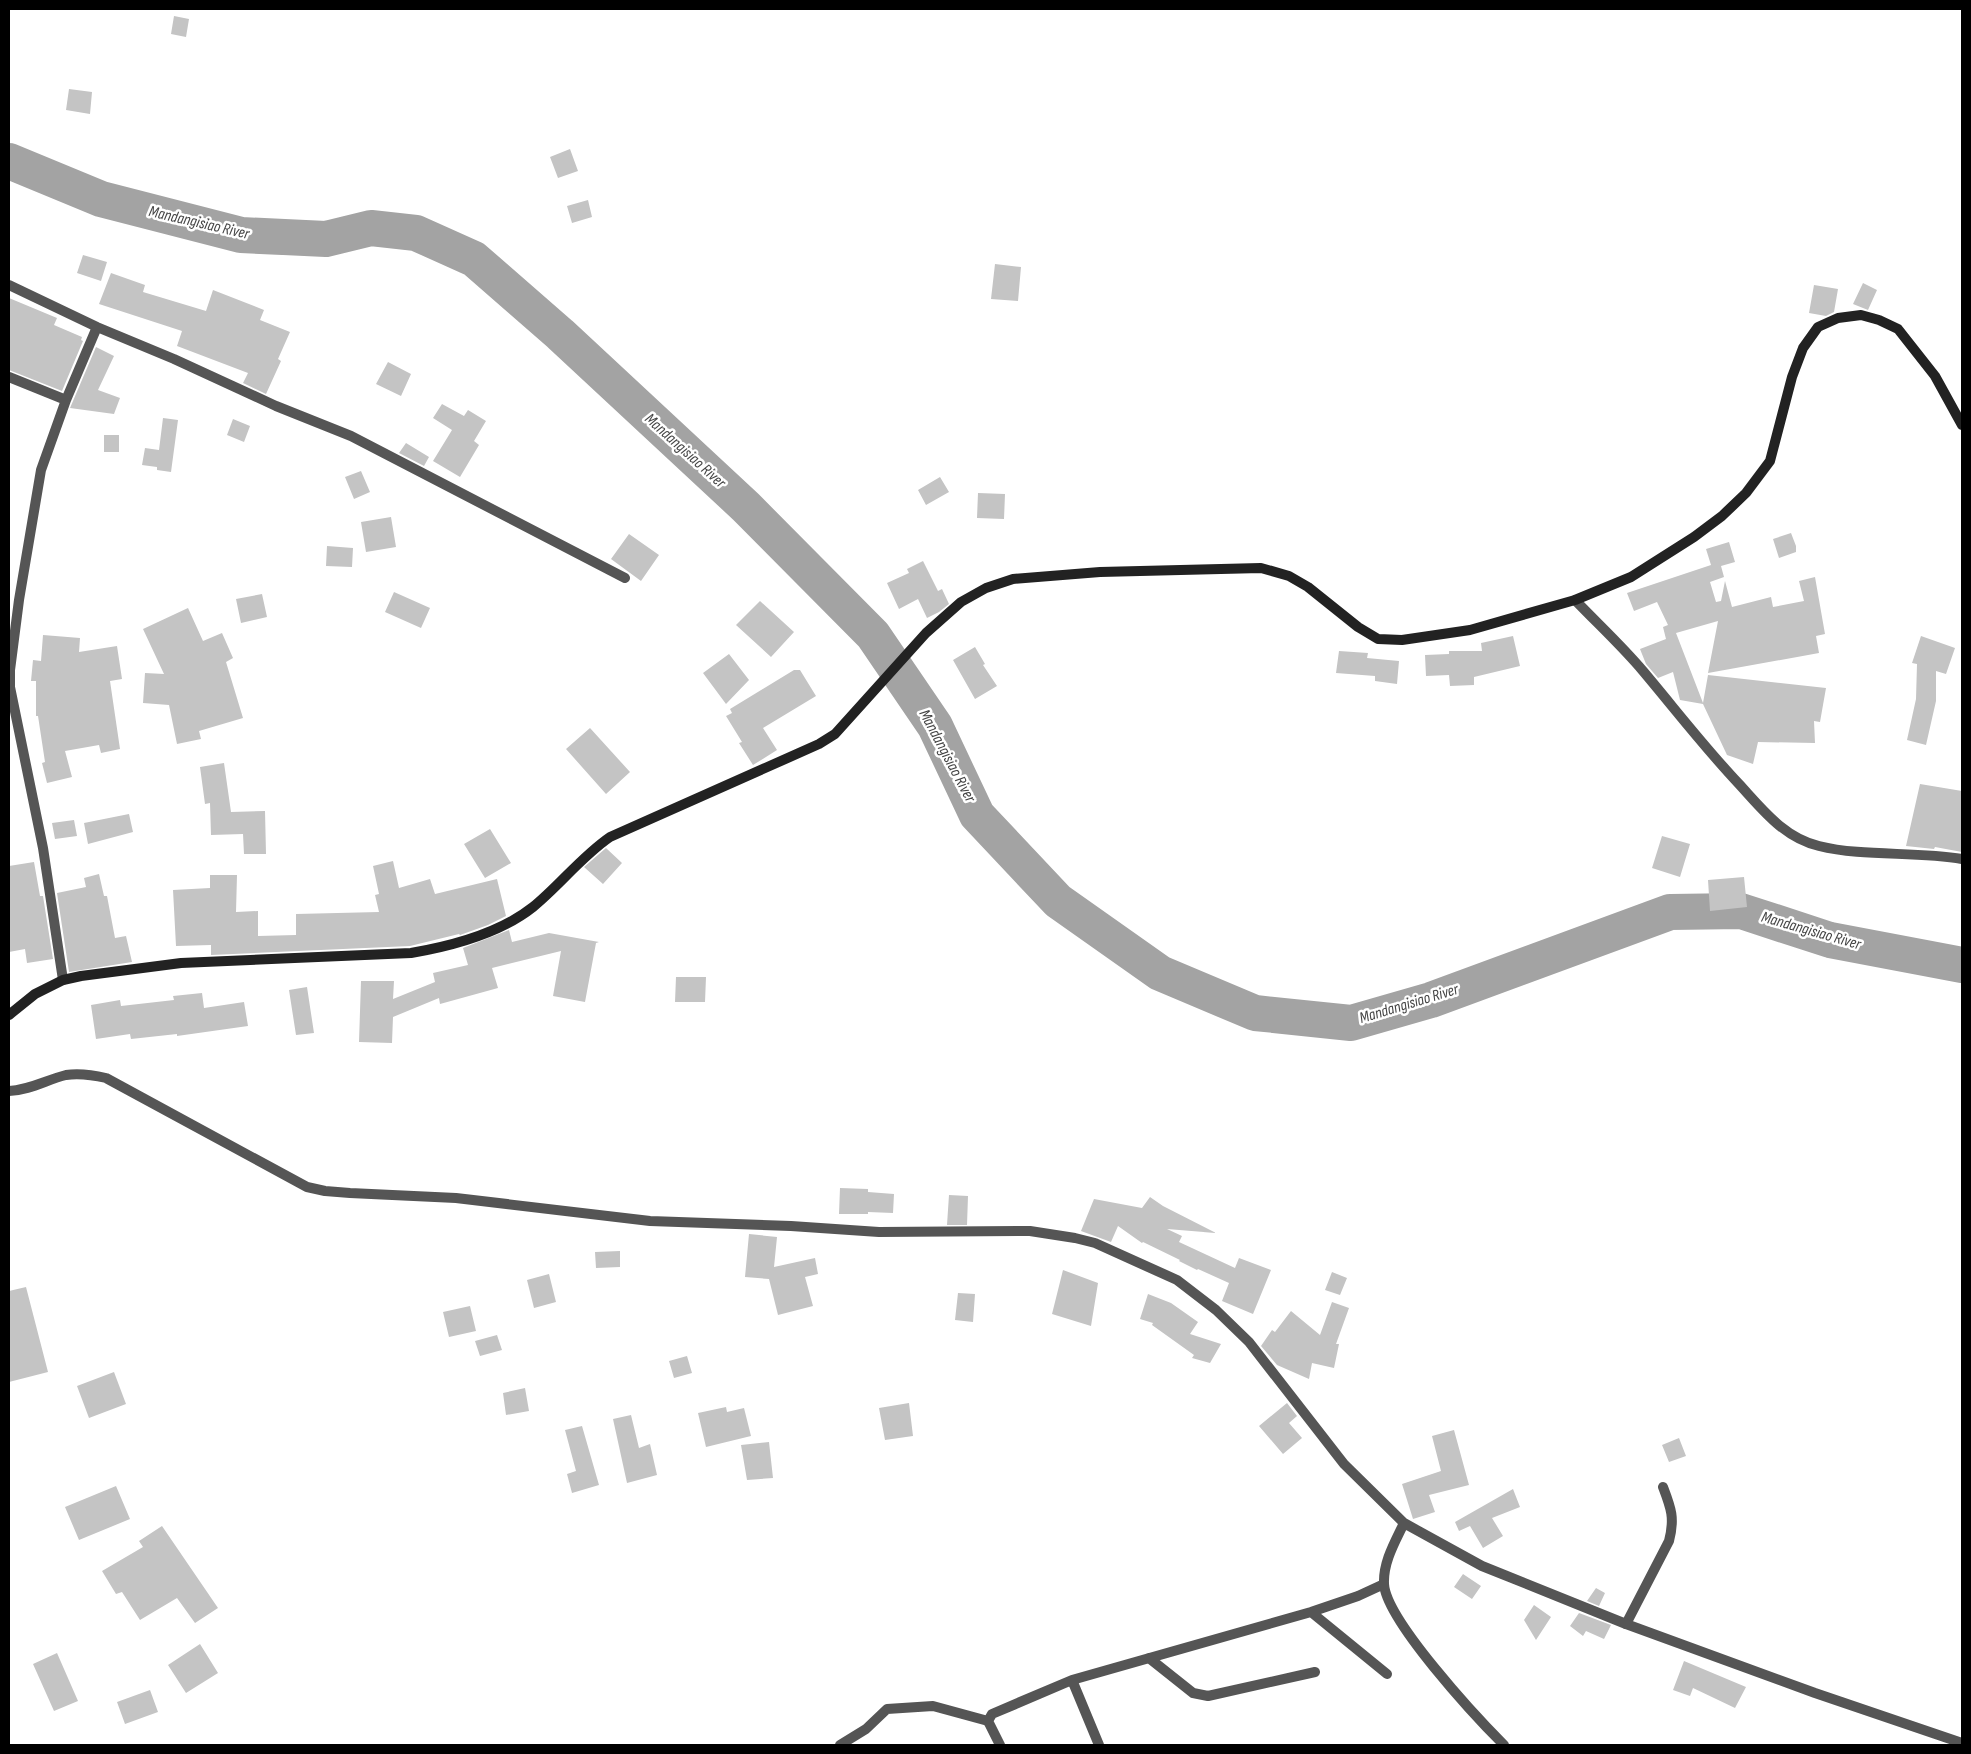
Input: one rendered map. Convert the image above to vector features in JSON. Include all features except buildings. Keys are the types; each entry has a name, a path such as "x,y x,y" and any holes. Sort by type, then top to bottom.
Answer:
{"street":[{"path":"9,285 97,327 174,359 276,406 351,436 625,578"},
{"path":"9,1014 35,994 63,980 181,963 411,952 442,948 476,937 510,922 532,907 592,850 610,837 819,744 835,734 926,633 961,602 986,588 1013,579 1100,572 1261,568 1289,576 1308,587 1358,627 1378,639 1402,640 1470,630 1575,600 1631,577 1694,538 1722,516 1746,493 1770,461 1792,377 1803,348 1818,328 1838,318 1860,315 1878,320 1898,329 1935,376 1962,425"},
{"path":"63,980 43,848 10,687 10,670 19,600 41,470 66,400 97,327"},
{"path":"9,377 66,400"},
{"path":"1575,600 1642,670 1708,751 1777,825 1800,839 1818,846 1845,851 1914,854 1962,859"},
{"path":"9,1091 31,1088 67,1075 88,1074 106,1078 307,1187 325,1191 456,1198 650,1221 791,1226 879,1232 1030,1231 1095,1243 1177,1280 1216,1310 1249,1342 1344,1464 1404,1523 1482,1566 1626,1624 1815,1693 1962,1743"},
{"path":"1626,1624 1670,1541 1673,1528 1673,1511 1663,1487"},
{"path":"1404,1523 1389,1554 1385,1568 1384,1584 1387,1599 1426,1658 1502,1745"},
{"path":"988,1721 992,1714 1072,1680 1311,1612 1358,1596 1384,1584"},
{"path":"1311,1612 1387,1674"},
{"path":"1149,1658 1193,1693 1208,1696 1315,1672"},
{"path":"1072,1680 1099,1745"},
{"path":"840,1745 866,1729 887,1710 933,1706 988,1721 1000,1745"}],"waterway":[{"name":"Mandangisiao River","path":"9,161 101,199 241,235 326,239 371,228 416,233 474,259 560,334 746,507 873,635 935,726 977,815 1058,901 1160,973 1255,1013 1351,1023 1431,1000 1670,912 1741,911 1830,940 1962,965"}]}
